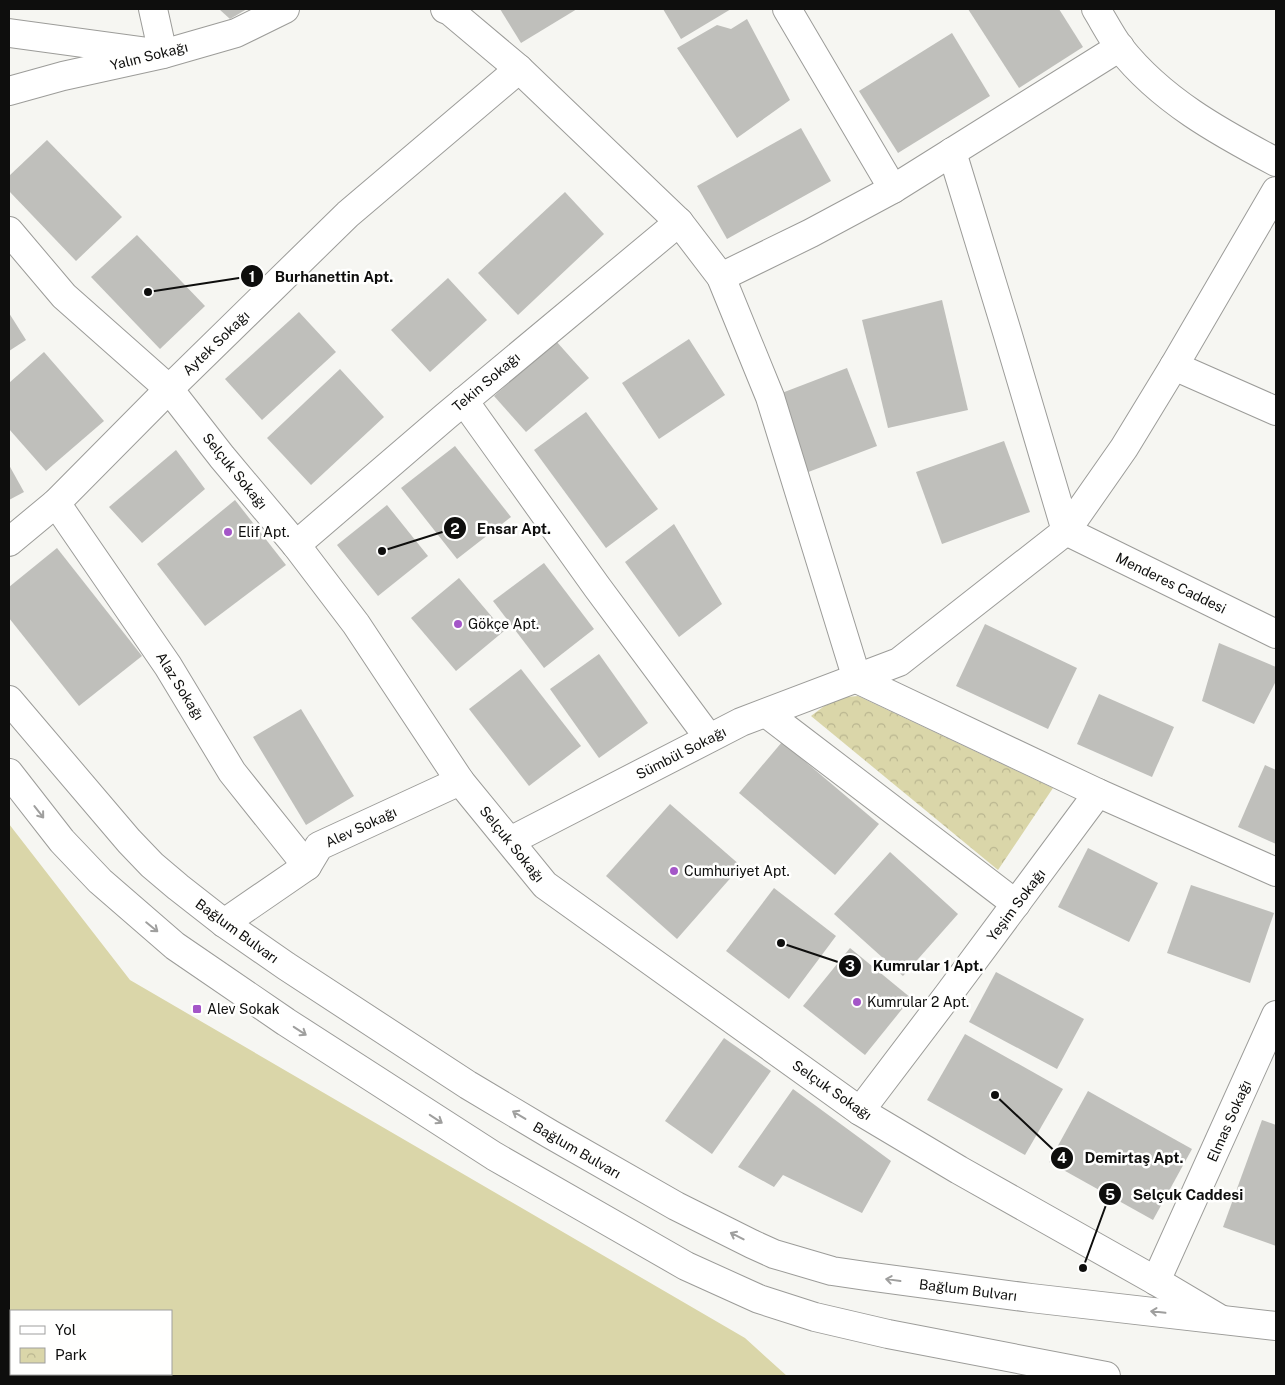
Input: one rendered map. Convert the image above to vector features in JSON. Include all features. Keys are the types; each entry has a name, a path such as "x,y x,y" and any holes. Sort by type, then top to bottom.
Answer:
{"street":[{"path":"9,33 163,54 154,9"},
{"name":"Yalın Sokağı","path":"9,91 62,76 163,54 236,32 285,9"},
{"path":"445,9 450,11 519,69 679,222 721,277 770,397 857,679 1098,793 1276,872"},
{"path":"787,9 893,189"},
{"path":"1098,9 1120,48 1153,83 1186,110 1225,135 1276,162"},
{"path":"721,277 811,234 893,189 1120,48"},
{"name":"Aytek Sokağı","path":"9,542 56,503 169,389 348,214 519,69"},
{"path":"952,152 1066,531"},
{"name":"Sümbül Sokağı","path":"510,841 741,722 899,662 1066,531 1124,448 1276,191"},
{"name":"Tekin Sokağı","path":"296,545 464,401 679,222"},
{"name":"Selçuk Sokağı","path":"9,231 64,296 169,389 222,457 296,545 356,624 460,781 545,885 860,1111 959,1170 1220,1319"},
{"path":"1174,366 1276,411"},
{"path":"464,401 597,588 709,738"},
{"name":"Alaz Sokağı","path":"56,503 168,666 232,772 307,866"},
{"name":"Menderes Caddesi","path":"1066,531 1276,634"},
{"name":"Bağlum Bulvarı","path":"9,700 129,841 178,887 224,922 286,966 380,1028 534,1125 676,1206 774,1254 832,1270 881,1279 1276,1326"},
{"path":"766,713 1016,904"},
{"path":"9,774 62,841 100,881 175,946 286,1022 494,1156 686,1266 759,1299 815,1317 888,1334 1106,1376"},
{"name":"Alev Sokağı","path":"224,922 307,866 318,846 460,781"},
{"name":"Yeşim Sokağı","path":"860,1111 1098,793"},
{"name":"Elmas Sokağı","path":"1156,1281 1276,1015"}],"green space":[{"path":"858,696 1053,788 998,870 811,716 835,698"},
{"path":"9,824 130,980 745,1338 787,1376 9,1376"}],"building":[{"path":"219,9 247,9 230,19"},
{"path":"500,9 577,9 521,43"},
{"path":"663,9 731,9 681,39"},
{"path":"968,9 1059,9 1083,47 1019,88"},
{"path":"747,19 790,100 737,138 677,48 717,25 731,29"},
{"path":"952,33 990,96 898,153 859,91"},
{"path":"801,128 831,181 727,239 697,186"},
{"path":"47,140 122,217 76,261 9,191 9,176"},
{"path":"565,192 604,234 518,315 478,273"},
{"path":"137,235 205,306 160,349 91,277"},
{"path":"448,278 487,320 430,372 391,330"},
{"path":"942,300 968,410 888,428 862,320"},
{"path":"299,312 336,352 262,420 225,379"},
{"path":"9,313 26,340 9,351"},
{"path":"689,339 725,395 659,439 622,383"},
{"path":"556,341 589,378 526,432 494,396"},
{"path":"44,352 104,421 46,471 9,429 9,383"},
{"path":"847,368 877,446 803,474 774,396"},
{"path":"340,369 384,417 311,485 267,438"},
{"path":"586,412 658,509 606,548 534,450"},
{"path":"1004,441 1030,512 942,544 916,472"},
{"path":"455,446 511,517 457,559 401,488"},
{"path":"176,450 205,489 142,543 109,507"},
{"path":"9,465 24,492 9,500"},
{"name":"Elif Apt.","path":"235,500 286,565 205,626 157,564"},
{"path":"387,505 428,556 378,596 337,545"},
{"path":"674,524 722,604 679,637 625,562"},
{"path":"57,548 142,656 79,706 9,618 9,587"},
{"path":"544,563 594,629 544,668 493,601"},
{"name":"Gökçe Apt.","path":"459,578 504,631 456,671 411,618"},
{"path":"985,624 1077,668 1048,729 956,686"},
{"path":"1219,643 1276,667 1276,681 1254,724 1202,701"},
{"path":"599,654 648,723 599,758 550,689"},
{"path":"521,669 581,746 529,786 469,709"},
{"path":"1099,694 1174,727 1152,777 1077,744"},
{"path":"301,709 354,796 306,825 253,737"},
{"path":"782,742 879,824 835,875 739,793"},
{"path":"1265,765 1276,770 1276,844 1238,827"},
{"name":"Cumhuriyet Apt.","path":"670,804 741,866 677,939 606,876"},
{"path":"1088,848 1158,883 1129,942 1058,907"},
{"path":"890,852 958,914 903,976 834,914"},
{"path":"1191,885 1274,913 1250,983 1167,953"},
{"path":"774,888 836,936 789,999 726,951"},
{"name":"Kumrular 2 Apt.","path":"850,948 911,998 865,1055 803,1006"},
{"path":"996,972 1084,1019 1057,1069 969,1022"},
{"path":"965,1034 1063,1089 1025,1155 927,1100"},
{"path":"724,1038 771,1071 712,1154 665,1121"},
{"path":"793,1089 891,1161 862,1213 783,1175 774,1187 738,1167"},
{"path":"1088,1091 1192,1149 1153,1220 1049,1162"},
{"path":"1262,1120 1276,1125 1276,1246 1223,1227"}],"place":[{"name":"Burhanettin Apt.","path":"148,292"},
{"name":"Elif Apt.","path":"228,532"},
{"name":"Ensar Apt.","path":"382,551"},
{"name":"Gökçe Apt.","path":"458,624"},
{"name":"Cumhuriyet Apt.","path":"674,871"},
{"name":"Kumrular 1 Apt.","path":"781,943"},
{"name":"Kumrular 2 Apt.","path":"857,1002"},
{"name":"Alev Sokak","path":"197,1009"},
{"name":"Demirtaş Apt.","path":"995,1095"},
{"name":"Selçuk Caddesi","path":"1083,1268"}]}
